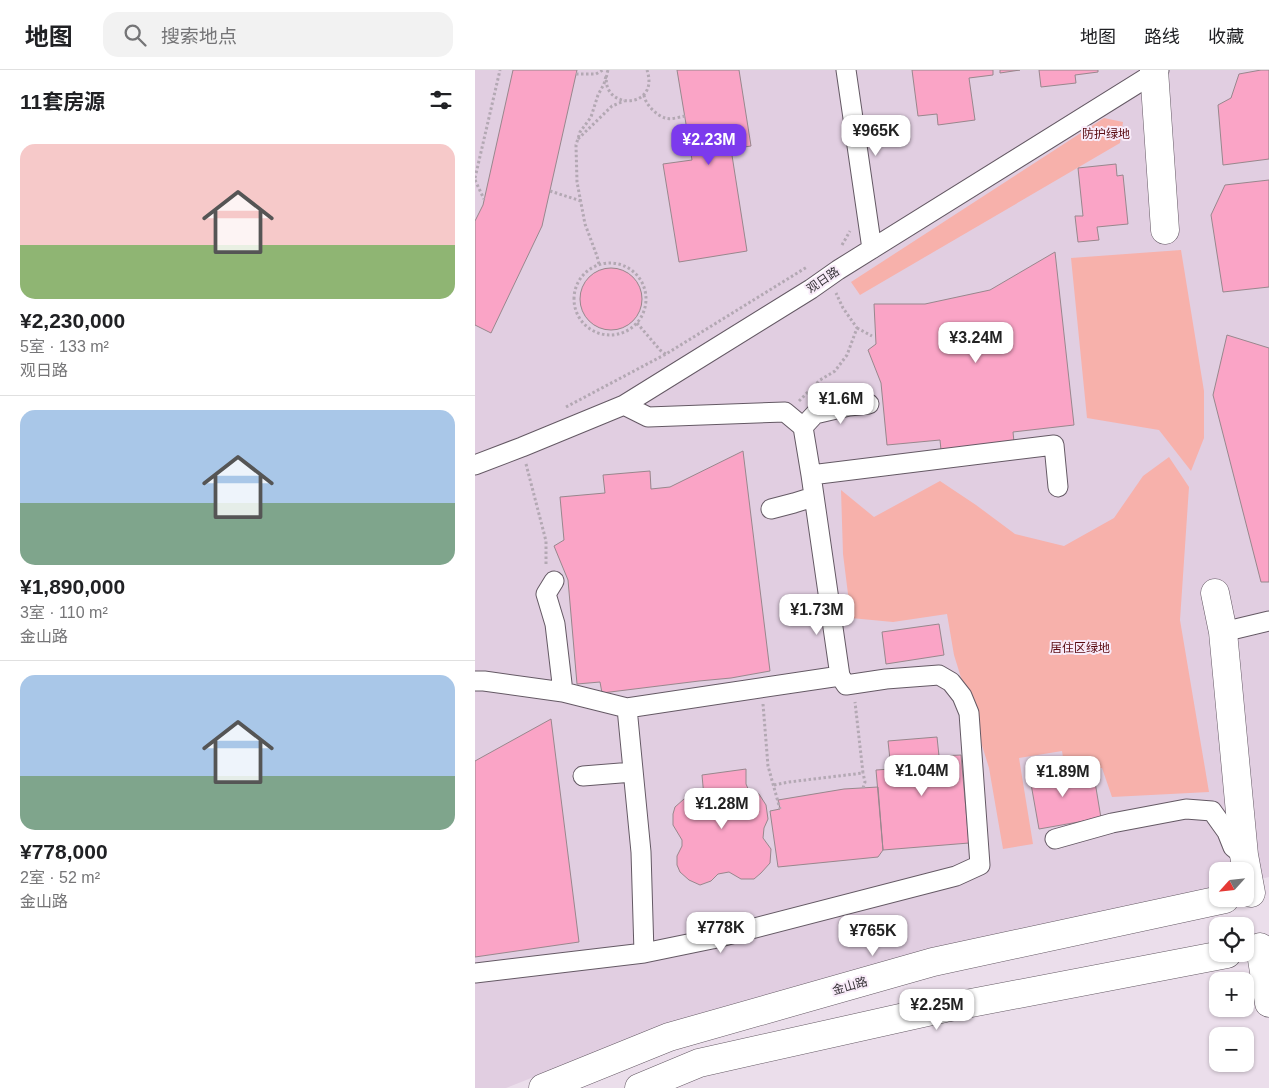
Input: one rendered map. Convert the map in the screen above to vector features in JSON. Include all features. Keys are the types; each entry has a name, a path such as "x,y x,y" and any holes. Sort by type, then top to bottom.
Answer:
{"main road":[{"path":"1155,71 1165,230"},
{"path":"1215,593 1223,632 1244,862"},
{"name":"金山路","path":"543,1088 669,1037 933,962 1209,902"},
{"path":"1258,948 1269,1003"},
{"path":"639,1088 699,1063 945,1008 1209,957"}],"street":[{"path":"846,70 872,249"},
{"name":"观日路","path":"475,465 624,405 1155,71"},
{"path":"803,427 815,414 849,406 869,404"},
{"path":"624,405 648,416 785,412 803,427 813,497 847,680"},
{"path":"811,475 1054,445 1058,487"},
{"path":"771,508 813,497"},
{"path":"550,587 563,692"},
{"path":"1223,632 1269,621"},
{"path":"475,681 563,692 627,708 762,688 847,680 939,675 951,682 962,696 969,713 979,866 937,881 712,939 643,953 475,973"},
{"path":"627,708 641,852 643,953"},
{"path":"583,776 633,772"},
{"path":"1055,838 1112,822 1185,809 1212,811 1227,832 1233,848 1244,856"}],"path":[{"path":"484,199 475,179 500,70"},
{"path":"576,74 596,74 603,70"},
{"path":"599,264 585,224 577,182 575,145 580,132 591,117 608,70"},
{"path":"577,140 612,106 624,101 637,100 644,95 650,78 647,70"},
{"path":"606,76 611,93 624,101"},
{"path":"644,95 645,100 655,112 665,118 685,116"},
{"path":"550,191 581,202"},
{"path":"841,246 854,226"},
{"path":"616,263 631,269 643,283 645,291 646,305 644,313 637,323 625,332 614,334 605,334 593,330 586,325 578,313 575,299 577,285 581,278 591,268 599,264 616,263"},
{"path":"563,408 666,354 808,266"},
{"path":"838,270 834,289 843,308 857,328 872,336"},
{"path":"637,323 660,350 682,369"},
{"path":"785,412 820,380 835,371 847,355 857,328"},
{"path":"522,447 546,541 550,587"},
{"path":"847,680 865,782 863,788"},
{"path":"762,688 768,766 780,809"},
{"path":"774,786 789,782 863,773"}],"shaded area":[{"path":"475,70 1269,70 1269,877 1254,881 1254,862 1209,862 1209,891 664,1025 506,1088 475,1088"}],"green space":[{"name":"防护绿地","path":"1104,118 1123,122 1120,143 860,295 851,282"},
{"path":"1181,250 1204,391 1204,438 1191,471 1159,430 1087,418 1071,258"},
{"name":"居住区绿地","path":"1169,457 1189,487 1180,620 1209,792 1112,797 1102,768 1065,770 1062,751 1019,758 1033,844 1003,849 989,768 954,655 947,614 893,622 851,618 843,554 841,490 874,517 940,481 1015,534 1064,546 1114,518 1143,476"}],"building":[{"path":"513,70 577,70 542,226 491,333 475,325 475,221 483,205"},
{"path":"677,70 739,70 751,146 731,149 747,251 679,262 663,164 692,160"},
{"path":"912,70 993,70 993,75 969,78 975,120 938,125 937,114 918,116"},
{"path":"1000,70 1020,70 1000,73"},
{"path":"1039,70 1098,70 1098,72 1075,75 1076,83 1041,87"},
{"path":"1269,70 1269,159 1223,165 1218,105 1231,98 1239,74"},
{"path":"1116,164 1117,176 1123,175 1128,224 1097,227 1099,240 1078,242 1075,216 1083,216 1078,168"},
{"path":"1269,180 1269,287 1223,292 1211,215 1225,185"},
{"path":"1055,252 1074,425 1013,432 1014,442 941,450 940,440 887,445 881,383 868,350 876,344 874,304 925,304 990,290"},
{"path":"611,268 623,270 633,277 640,287 642,299 640,311 633,321 623,328 611,330 599,328 589,321 582,311 580,299 582,287 589,277 599,270"},
{"path":"1227,335 1269,348 1269,582 1261,582 1213,395"},
{"path":"743,451 770,671 731,678 602,693 600,682 577,684 568,580 554,546 564,540 560,497 605,493 603,475 650,471 651,489 670,487"},
{"path":"939,624 944,655 886,664 882,632"},
{"path":"551,719 579,942 475,957 475,761"},
{"path":"937,737 939,756 961,755 969,843 883,850 876,770 891,769 888,741"},
{"path":"1051,763 1055,783 1094,776 1101,818 1039,829 1028,767"},
{"path":"746,769 746,784 749,791 759,794 766,805 768,819 764,828 763,838 771,849 770,863 754,879 741,879 729,872 718,874 711,881 700,885 689,880 680,872 677,865 677,856 682,846 682,840 673,825 675,807 684,799 696,796 704,797 702,775"},
{"path":"878,787 883,850 878,857 778,867 770,811 780,809 778,800 844,789"}]}
